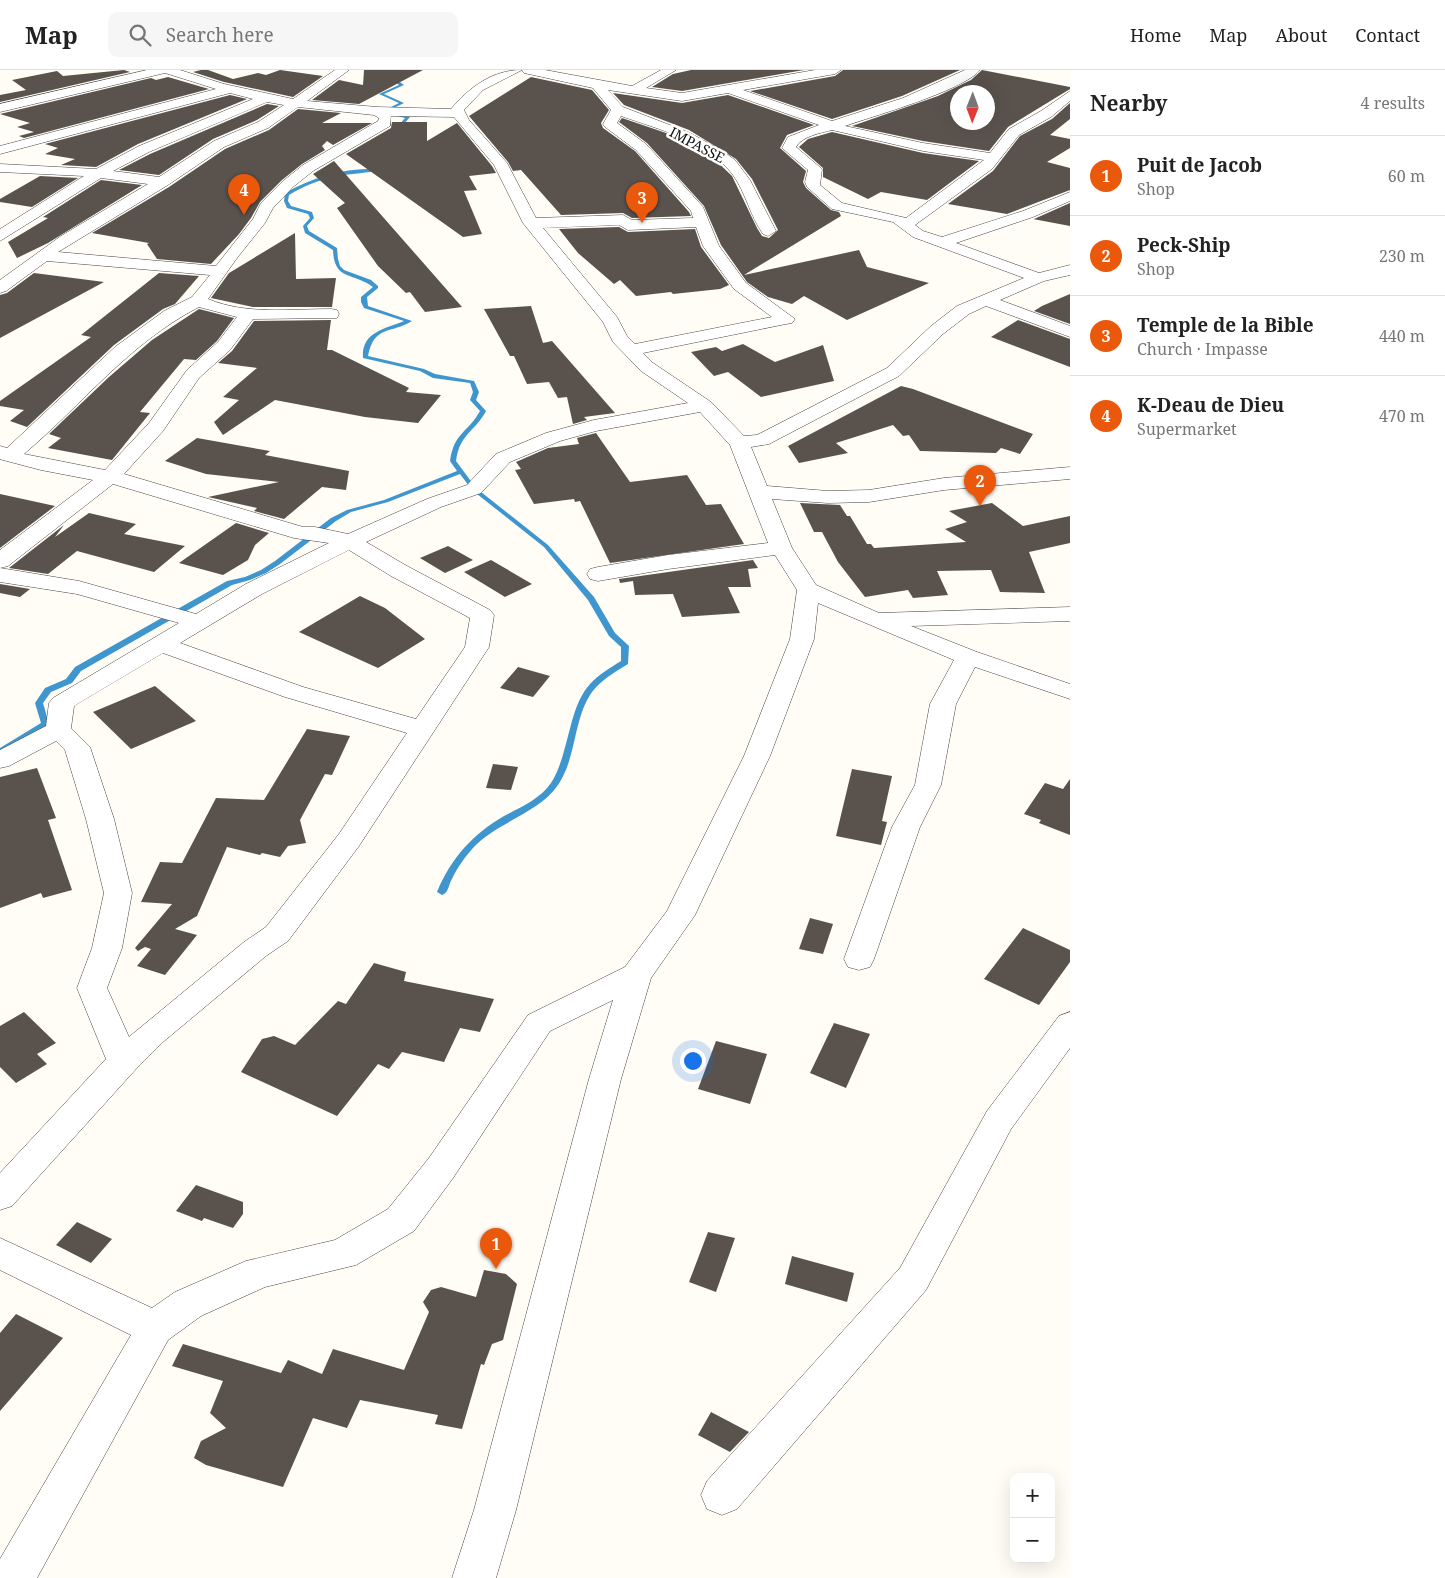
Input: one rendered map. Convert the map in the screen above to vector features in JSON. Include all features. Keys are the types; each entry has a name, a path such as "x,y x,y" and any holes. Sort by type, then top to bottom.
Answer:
{"street":[{"path":"0,108 162,70"},
{"path":"169,70 228,90 293,104 377,111 458,113"},
{"path":"0,288 46,256 66,239 162,182 219,144 263,124 343,70"},
{"path":"516,70 479,87 456,110 501,164 519,203 531,223 611,321 619,338 647,367 704,406 739,443 781,548 808,590 968,657 1070,692"},
{"path":"528,70 607,89 634,90 682,97 836,70"},
{"path":"634,90 670,70"},
{"path":"974,70 946,85 907,101 829,125 792,140 789,148 815,169 812,182 814,187 837,206 898,219 918,234 1038,278"},
{"path":"607,89 618,110 610,124 641,147 698,210 711,246 740,286 786,319 631,350"},
{"path":"730,89 829,125 904,143 995,158"},
{"path":"0,150 228,90"},
{"path":"905,225 995,158 1014,132 1046,114 1070,95"},
{"path":"0,236 98,174 144,148 264,98"},
{"name":"IMPASSE","path":"618,110 689,138 728,161 738,172 768,231"},
{"path":"5,454 59,413 105,364 145,330 172,312 198,301 230,256 260,220 271,200 308,168 385,123 385,116 377,111"},
{"path":"0,168 98,174 162,182"},
{"path":"943,242 1028,214 1070,196"},
{"path":"531,223 584,223 623,220 628,226 701,222"},
{"path":"46,256 221,271"},
{"path":"739,443 762,440 894,372 937,330 963,310 1038,278 1070,270"},
{"path":"984,300 1070,332"},
{"path":"198,301 218,309 249,312 331,314"},
{"path":"0,561 109,477 135,452 156,427 193,374 224,346 249,312"},
{"path":"1047,324 1070,319"},
{"path":"58,730 62,703 254,590 350,541 434,503 474,489 502,458 554,437 647,415 704,406"},
{"path":"0,1196 125,1060 152,1034 255,949 277,934 349,840 477,647 482,615 398,572 350,541 316,533 302,533 183,496 5,454"},
{"path":"757,492 828,497 869,496 927,486 1070,473"},
{"path":"598,574 668,562 781,548"},
{"path":"0,575 79,588 200,622"},
{"path":"474,1578 498,1501 605,1079 636,975 680,915 757,756 802,639 808,590"},
{"path":"876,620 1070,614"},
{"path":"162,645 294,692 422,729"},
{"path":"859,959 906,827 928,785 943,704 968,657"},
{"path":"58,730 77,747 100,819 118,893 107,948 92,988 120,1055 125,1060"},
{"path":"0,760 58,730"},
{"path":"13,1578 155,1328 188,1304 259,1272 343,1254 401,1220 441,1168 538,1023 636,975"},
{"path":"722,1495 912,1279 999,1120 1070,1024"},
{"path":"0,1253 155,1328"}],"building":[{"path":"124,70 130,72 0,102 0,95 26,90 12,80 57,71 63,76"},
{"path":"208,70 233,79 258,73 266,75 280,70 323,76 293,97 224,82 193,72"},
{"path":"364,70 423,70 359,104 312,100 339,80 363,85"},
{"path":"691,70 804,70 682,91 652,87 673,74"},
{"path":"843,70 960,70 902,96 832,119 750,91 835,76"},
{"path":"982,70 1070,87 1070,89 1008,127 989,151 923,141 852,126 950,90 950,130 995,130 995,85 961,85 971,80"},
{"path":"168,77 209,89 24,138 19,136 34,132 17,127 30,123 0,114 151,78 156,80"},
{"path":"531,77 592,90 609,110 601,123 603,128 635,151 691,216 632,218 623,213 561,215 521,170 513,171 508,162 469,116"},
{"path":"613,93 682,103 728,95 814,125 787,135 780,148 806,171 803,182 806,188 831,210 839,212 841,216 744,275 859,250 867,267 929,283 847,320 804,296 792,304 768,297 747,282 721,245 704,206 647,143 619,122 622,118 666,133 710,155 732,176 757,228 762,236 769,238 778,230 752,179 736,159 689,130 624,105"},
{"path":"230,95 247,99 138,144 96,167 61,165 75,159 45,154 58,148 45,144"},
{"path":"1070,103 1070,119 1050,135 1070,139 1070,148 1047,162 1070,168 1070,190 1007,214 948,204 993,171 1020,136 1052,119"},
{"path":"267,104 279,106 257,120 213,139 159,175 119,170 150,154"},
{"path":"298,109 341,113 322,123 372,123 333,145 327,141 322,146 325,150 302,164 282,180 260,202 239,234 211,264 157,259 147,244 149,243 92,233 169,187 225,149 269,130"},
{"path":"392,122 427,122 427,141 457,123 492,166 496,173 469,176 477,190 464,191 482,234 463,237 346,154 391,128"},
{"path":"832,132 923,153 979,161 927,200 881,192 868,199 823,177 823,168 799,147 808,139"},
{"path":"334,161 462,307 425,312 410,292 406,293 378,266 337,208 345,203 313,174"},
{"path":"40,176 78,178 32,207 0,202 0,199"},
{"path":"101,180 142,185 48,243 17,258 8,242 48,218 43,217"},
{"path":"1070,203 1070,226 1033,219 1034,219"},
{"path":"619,227 628,232 695,229 701,247 729,285 720,289 636,296 620,280 614,284 578,253 559,229"},
{"path":"295,233 296,279 336,278 332,307 253,307 211,298 229,273"},
{"path":"34,273 104,282 0,338 0,295 7,293"},
{"path":"159,273 199,276 175,304 163,309 114,345 27,427 10,421 24,410 0,406 0,401 91,337 81,335"},
{"path":"1070,294 1070,324 1034,311 1042,306"},
{"path":"531,306 543,343 552,341 615,413 584,417 587,420 573,424 567,397 558,398 549,382 527,384 514,356 510,356 484,309"},
{"path":"199,309 234,318 217,341 196,360 184,359 140,412 150,413 112,460 48,448 61,438 49,434 109,377 152,340"},
{"path":"331,320 327,350 332,350 409,388 406,392 441,395 418,423 365,417 275,400 223,435 214,422 239,400 223,397 257,368 218,363 232,351 254,321"},
{"path":"1018,320 1070,339 1070,367 991,337"},
{"path":"743,344 775,362 823,345 834,381 761,397 728,372 714,376 691,352 716,347 722,351"},
{"path":"901,386 1033,434 1020,454 1001,448 996,453 920,451 909,435 903,436 893,425 836,443 848,453 799,463 788,446"},
{"path":"596,433 630,482 687,475 706,505 721,504 744,544 610,563 580,501 575,502 574,499 534,504 515,470 521,469 516,462 548,448 579,444 577,438"},
{"path":"197,438 270,451 265,455 349,471 346,490 322,487 284,519 254,511 257,508 208,497 279,482 206,474 165,461"},
{"path":"0,494 55,506 0,548"},
{"path":"800,503 840,505 847,516 850,516 867,544 871,544 874,548 966,542 945,529 967,522 949,511 992,503 1023,526 1070,516 1070,543 1029,552 1045,593 1000,592 991,570 937,571 948,595 913,598 908,590 865,597 838,562 822,532 814,532"},
{"path":"89,513 136,524 124,534 185,546 154,572 77,551 48,574 9,568 64,525 55,537"},
{"path":"236,523 269,533 255,545 248,560 223,575 179,563"},
{"path":"448,546 473,560 445,573 420,558"},
{"path":"491,560 532,584 505,597 464,572"},
{"path":"753,560 758,568 748,569 751,587 728,587 740,613 682,617 673,594 635,595 633,581 620,583 619,579"},
{"path":"0,584 30,589 20,597 0,593"},
{"path":"360,596 385,608 425,639 378,668 299,632"},
{"path":"518,667 550,676 533,697 500,688"},
{"path":"155,686 196,721 131,749 93,712"},
{"path":"307,729 350,736 332,775 325,774 300,820 306,843 288,846 280,857 262,853 260,855 227,847 197,916 175,929 197,935 165,975 137,966 151,949 145,947 138,951 135,948 172,904 141,902 160,862 182,863 216,798 264,800"},
{"path":"493,764 518,767 511,790 486,788"},
{"path":"37,768 56,818 48,820 72,890 43,898 41,893 0,908 0,777"},
{"path":"852,769 892,776 882,821 887,822 881,845 836,836"},
{"path":"1070,779 1070,835 1039,823 1041,820 1024,814 1045,783 1063,789"},
{"path":"810,918 833,924 823,954 799,949"},
{"path":"1023,928 1070,950 1070,962 1039,1005 984,979"},
{"path":"374,963 406,972 404,981 494,999 480,1032 460,1028 444,1062 402,1052 389,1069 378,1064 337,1116 241,1072 262,1039 274,1036 295,1045 338,1001 346,1004"},
{"path":"24,1012 56,1043 37,1054 47,1064 16,1083 0,1067 0,1026"},
{"path":"834,1023 870,1034 846,1088 810,1073"},
{"path":"716,1041 767,1054 750,1104 698,1089"},
{"path":"196,1185 243,1202 243,1214 233,1228 204,1218 202,1221 176,1211"},
{"path":"77,1222 112,1239 91,1263 56,1245"},
{"path":"708,1232 735,1238 716,1292 689,1282"},
{"path":"792,1256 854,1273 847,1302 785,1284"},
{"path":"484,1270 506,1274 517,1284 503,1340 492,1344 484,1365 481,1364 462,1429 435,1424 438,1415 360,1400 347,1428 313,1418 283,1487 206,1465 194,1458 201,1441 226,1428 210,1413 223,1381 172,1366 183,1344 281,1373 288,1360 322,1374 333,1349 404,1370 429,1312 423,1302 431,1290 441,1287 476,1297"},
{"path":"16,1314 63,1338 0,1411 0,1333"},
{"path":"711,1412 749,1432 730,1452 698,1435"}],"waterway":[{"path":"387,70 381,72 383,76 392,78 402,85 381,94 402,103 389,109 395,114 408,117 401,125 405,131"},
{"path":"381,170 322,177 287,194 286,201 289,207 310,213 312,218 305,226 307,232 335,249 335,259 342,271 361,278 376,287 364,297 366,307 409,321 375,335 370,340 365,357 422,370 433,376 472,382 476,392 473,400 483,411 479,419 457,443 453,461 474,489 546,546 591,599 612,634 625,646 625,662 597,681 588,691 577,719 566,760 555,783 536,802 496,825 478,838 463,854 451,872 442,892"},
{"path":"0,752 45,724 39,703 48,690 69,681 78,669 230,583 247,579 263,572 278,563 319,530 349,511 386,501 460,472"}],"place":[{"name":"K-Deau de Dieu","path":"244,215"},
{"name":"Temple de la Bible","path":"642,223"},
{"name":"Peck-Ship","path":"980,506"},
{"name":"Puit de Jacob","path":"496,1269"}]}
